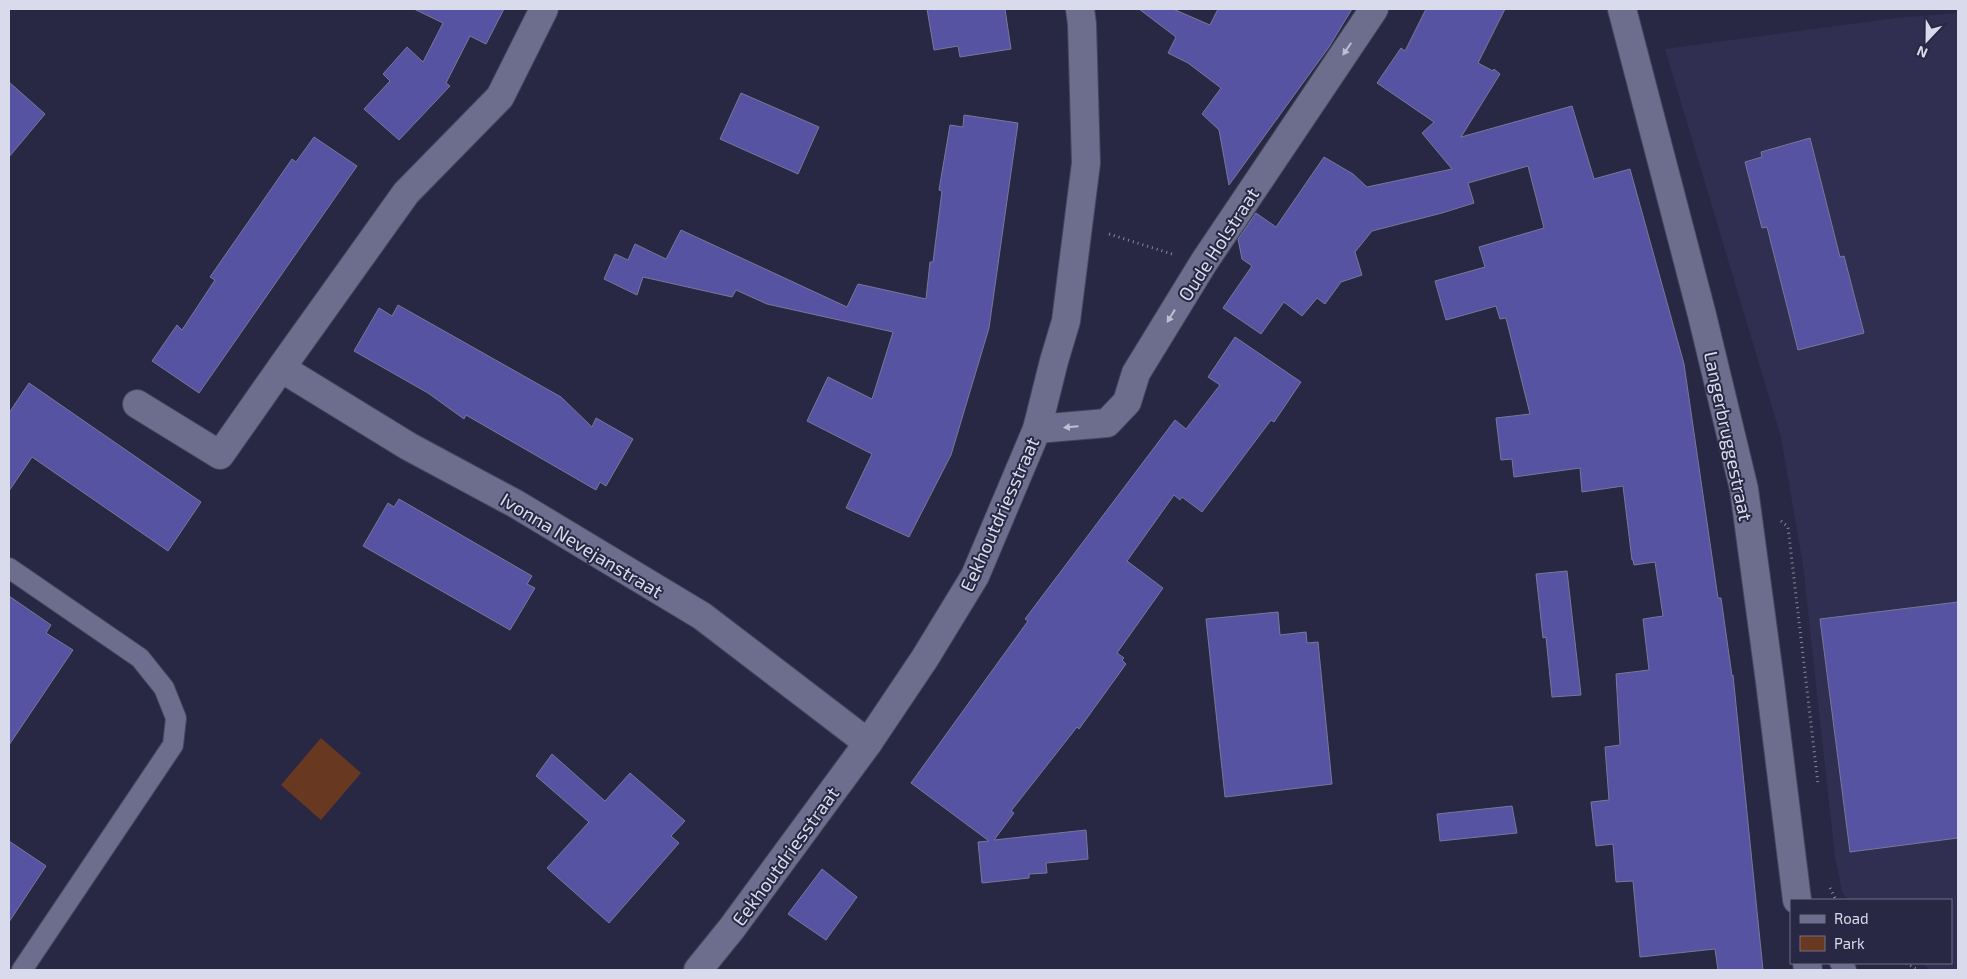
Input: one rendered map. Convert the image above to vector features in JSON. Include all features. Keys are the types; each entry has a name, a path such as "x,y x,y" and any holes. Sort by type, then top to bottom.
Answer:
{"street":[{"path":"137,404 220,455 406,193 500,97 544,9"},
{"name":"Eekhoutdriesstraat","path":"698,970 732,928 868,743 925,658 975,576 1037,430 1066,321 1086,163 1080,9"},
{"name":"Oude Holstraat","path":"1037,430 1108,423 1127,402 1136,373 1204,262 1374,9"},
{"name":"Langerbruggestraat","path":"1622,9 1702,315 1744,489 1797,899"},
{"name":"Ivonna Nevejanstraat","path":"280,368 408,446 516,504 702,616 868,743"}],"lane":[{"path":"9,568 140,658 164,688 176,718 173,745 22,970"}],"path":[{"path":"1077,232 1115,234 1182,257 1204,262"},
{"path":"1788,527 1818,787"},
{"path":"1829,880 1830,888 1836,899"}],"shaded area":[{"path":"1958,13 1958,970 1931,970 1922,964 1952,964 1952,899 1847,899 1842,891 1835,857 1803,565 1781,437 1665,49 1896,18"}],"green space":[{"path":"321,738 361,773 321,820 281,785"}],"building":[{"path":"414,9 504,9 486,44 470,36 446,83 450,86 399,140 364,109 390,81 383,74 407,47 423,62 443,23"},
{"path":"927,9 1005,9 1011,49 960,57 958,46 934,50"},
{"path":"1139,9 1173,9 1210,25 1218,9 1352,9 1329,47 1229,185 1219,130 1202,114 1221,88 1188,63 1168,53 1176,37"},
{"path":"1426,9 1505,9 1478,63 1493,71 1494,69 1500,74 1461,137 1572,106 1594,179 1630,169 1684,364 1718,598 1721,598 1733,675 1763,970 1718,970 1715,949 1640,957 1633,881 1616,882 1613,844 1596,846 1591,802 1609,800 1605,747 1620,745 1616,674 1649,670 1643,619 1663,616 1655,562 1634,565 1623,486 1582,492 1580,468 1514,477 1512,459 1501,460 1496,418 1530,414 1506,318 1500,319 1496,306 1446,320 1435,281 1485,267 1479,247 1544,228 1528,166 1468,183 1474,203 1372,231 1355,252 1362,275 1341,282 1325,304 1317,298 1302,316 1284,302 1261,334 1223,308 1252,266 1242,259 1238,239 1256,213 1276,227 1324,157 1353,174 1367,187 1452,169 1422,133 1434,122 1377,83 1401,48 1405,51"},
{"path":"9,82 45,114 9,157"},
{"path":"741,93 819,127 798,174 720,139"},
{"path":"964,115 1018,123 989,328 951,455 909,537 846,508 872,454 807,421 828,377 872,399 893,332 767,304 736,290 732,297 643,277 637,295 604,279 615,254 628,260 635,244 666,259 681,230 847,307 858,284 926,299 930,262 933,262 942,191 939,190 950,125 963,127"},
{"path":"314,137 357,166 199,393 152,361 177,325 182,330 215,280 210,277 292,159 296,162"},
{"path":"1810,138 1840,257 1844,256 1864,333 1798,350 1767,227 1762,228 1745,162 1762,157 1761,152"},
{"path":"398,305 561,397 592,427 596,418 633,439 606,486 600,482 596,490 466,415 464,419 428,393 354,351 379,308 392,316"},
{"path":"1235,337 1301,382 1274,422 1271,420 1202,512 1182,497 1180,500 1174,495 1127,561 1163,588 1117,653 1124,658 1122,660 1126,664 1079,729 1077,727 1011,811 1014,813 994,840 1086,830 1088,859 1046,863 1047,873 1029,874 1029,878 982,883 978,842 989,841 911,783 1028,621 1025,619 1175,420 1186,429 1220,385 1208,377"},
{"path":"29,383 201,502 168,551 32,457 9,491 9,413"},
{"path":"399,499 532,576 527,584 535,588 510,630 363,546 388,503 394,507"},
{"path":"1567,571 1581,695 1552,697 1546,637 1543,638 1536,574"},
{"path":"9,596 51,625 46,633 73,650 9,745"},
{"path":"1958,602 1958,838 1850,852 1820,619"},
{"path":"1278,612 1280,635 1306,632 1307,643 1318,642 1332,784 1225,797 1206,619"},
{"path":"552,754 605,801 630,773 685,821 671,836 679,843 609,923 547,868 589,822 536,776"},
{"path":"1512,806 1517,833 1440,841 1437,814"},
{"path":"9,841 46,866 9,922"},
{"path":"822,869 857,897 826,940 788,914"}]}
